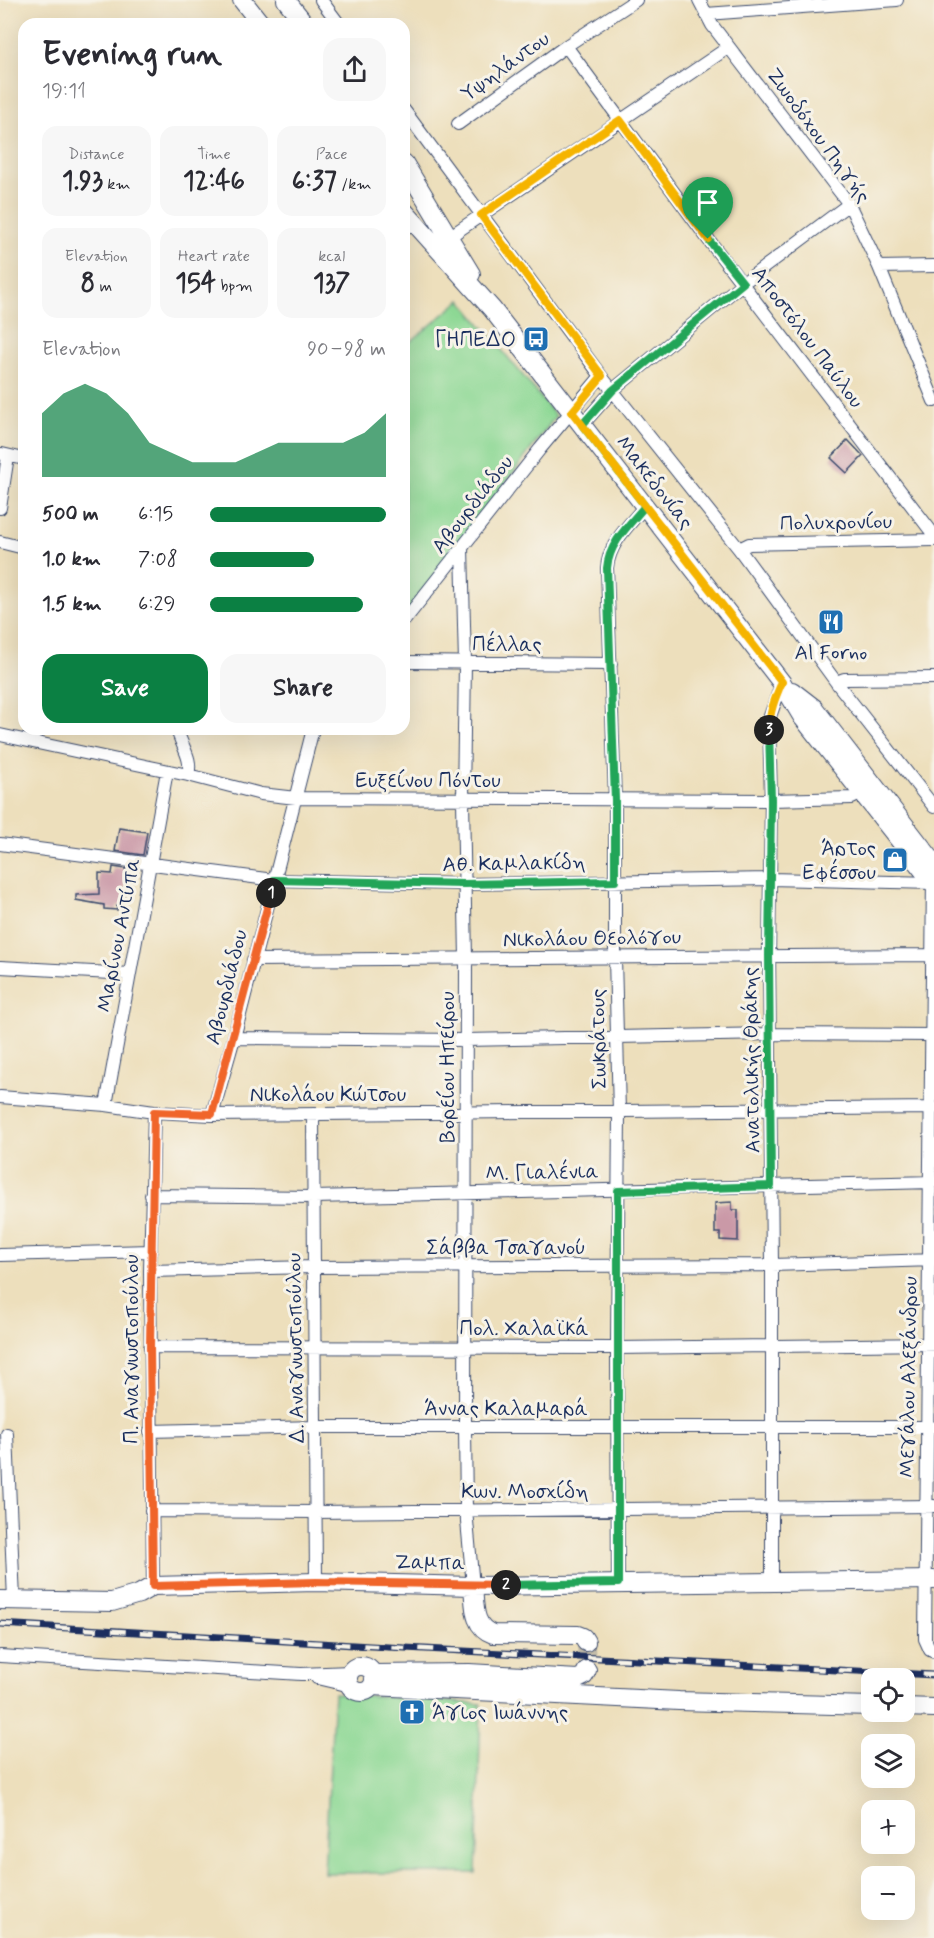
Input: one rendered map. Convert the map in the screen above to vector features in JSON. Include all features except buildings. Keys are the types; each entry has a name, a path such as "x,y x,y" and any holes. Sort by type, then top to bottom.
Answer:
{"street":[{"path":"242,0 256,18"},
{"path":"286,0 300,18"},
{"path":"321,0 334,18"},
{"name":"Υψηλάντου","path":"458,124 566,46 636,0"},
{"name":"Ζωοδόχου Πηγής","path":"699,0 729,47 849,204 879,267 934,401"},
{"path":"706,14 897,0"},
{"name":"Αποστόλου Παύλου","path":"566,46 934,535"},
{"path":"449,237 729,47"},
{"path":"410,118 602,376 739,549 836,682 934,807"},
{"path":"410,173 492,309"},
{"path":"577,419 743,283 849,204"},
{"path":"410,218 492,309"},
{"path":"879,267 934,266"},
{"name":"Μακεδονίας","path":"492,309 782,682 803,718 934,883"},
{"path":"577,419 602,376"},
{"name":"Αβουρδιάδου","path":"410,613 540,449 577,419"},
{"path":"0,507 4,455"},
{"name":"Σωκράτους","path":"618,1583 619,1112 615,958 615,800 608,558 620,535 645,506"},
{"name":"Πολυχρονίου","path":"739,549 749,544 934,540"},
{"path":"0,542 18,546"},
{"name":"Βορείου Ηπείρου","path":"462,548 465,663 464,884 467,1193 465,1428 466,1510 473,1586"},
{"name":"Πέλλας","path":"410,662 611,664"},
{"path":"836,682 844,679 934,678"},
{"name":"Μακεδονίας","path":"782,682 814,708 934,863"},
{"name":"Ανατολικής Θράκης","path":"772,1583 769,719 782,682"},
{"name":"Ευξείνου Πόντου","path":"0,735 261,794 296,798 771,800 852,798 862,793"},
{"path":"178,735 190,759 188,776"},
{"name":"Αβουρδιάδου","path":"212,1114 234,1038 312,735"},
{"name":"Μαρίνου Αντύπα","path":"106,1105 167,771"},
{"name":"Αθ. Καμλακίδη","path":"0,844 274,880 464,884 770,879 934,883"},
{"name":"Μεγάλου Αλεξάνδρου","path":"934,863 930,1506 925,1639 930,1650 934,1652"},
{"name":"Νικολάου Θεολόγου","path":"253,960 932,955"},
{"path":"0,967 130,974"},
{"path":"234,1038 465,1040 770,1034 933,1035"},
{"name":"Νικολάου Κώτσου","path":"0,1097 106,1105 154,1112 212,1114 932,1108"},
{"name":"Π. Αναγνωστοπούλου","path":"153,1586 150,1271 154,1112"},
{"name":"Δ. Αναγνωστοπούλου","path":"314,1114 316,1582"},
{"name":"Μ. Γιαλένια","path":"152,1195 314,1197 932,1182"},
{"path":"0,1255 151,1251"},
{"name":"Σάββα Τσαγανού","path":"150,1271 313,1267 772,1265 931,1260"},
{"name":"Πολ. Χαλαϊκά","path":"150,1347 617,1348 931,1344"},
{"name":"Άννας Καλαμαρά","path":"150,1431 316,1427 930,1427"},
{"path":"7,1434 7,1600"},
{"name":"Κων. Μοσχίδη","path":"152,1510 315,1512 930,1506"},
{"name":"Ζαμπα","path":"7,1600 112,1602 140,1594 153,1586 316,1582 473,1586 929,1580"},
{"path":"473,1586 477,1621 485,1631 493,1634 578,1635 586,1642"},
{"path":"0,1656 301,1674 351,1679 361,1691 372,1680 469,1673 578,1679 584,1676 586,1670"},
{"path":"372,1680 679,1701 861,1706"},
{"path":"915,1707 934,1708"}],"green space":[{"path":"461,300 556,416 410,610 410,342"},
{"path":"334,1693 481,1704 476,1873 324,1873"}],"tunnel":[{"path":"586,1642 587,1670"}],"railway":[{"path":"0,1624 405,1648 934,1675"}],"place":[{"name":"ΓΗΠΕΔΟ","path":"536,339"},
{"name":"Al Forno","path":"831,622"},
{"name":"Άρτος Εφέσσου","path":"895,860"},
{"name":"Άγιος Ιωάννης","path":"412,1712"}],"route":[{"path":"708,239 620,120 481,215 602,376 572,412 587,432 645,506 782,682 773,702 769,719 771,1186 618,1191 618,1583 473,1586 316,1582 153,1586 150,1347 154,1112 212,1114 234,1038 274,880 464,884 615,881 615,800 607,568 611,549 645,506 582,425 613,390 743,283 708,239"}]}
